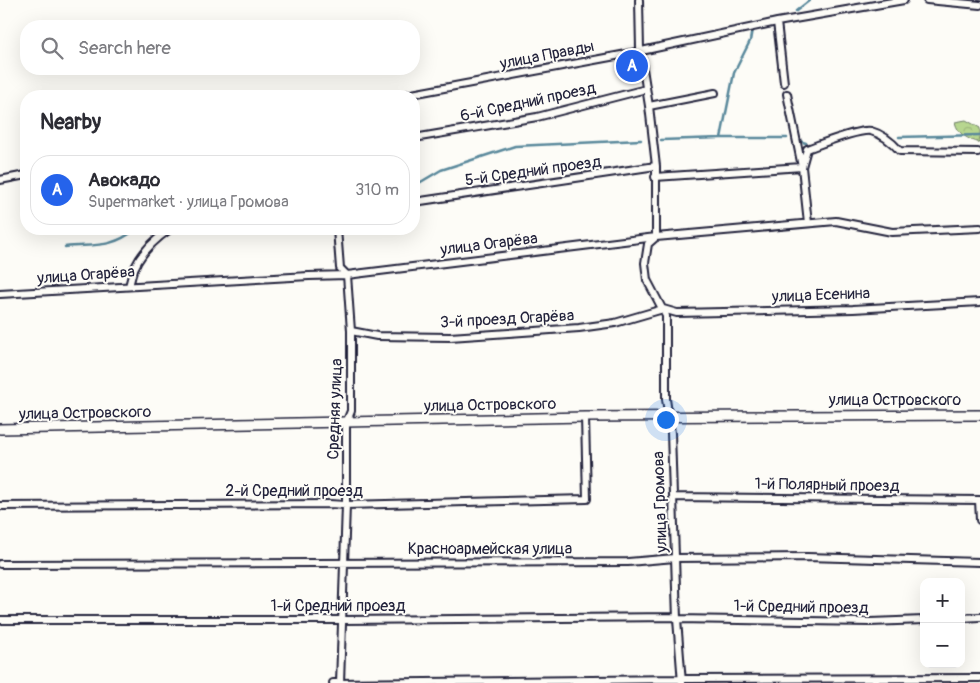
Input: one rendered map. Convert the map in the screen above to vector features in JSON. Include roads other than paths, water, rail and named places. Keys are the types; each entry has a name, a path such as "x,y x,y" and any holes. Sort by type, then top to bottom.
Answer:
{"street":[{"name":"улица Громова","path":"639,0 640,50 656,166 656,238 648,244 645,272 650,290 666,316 666,399 670,416 681,681"},
{"name":"улица Правды","path":"420,92 632,53 777,22 904,0"},
{"path":"927,0 980,4"},
{"path":"777,22 784,83"},
{"name":"6-й Средний проезд","path":"420,137 537,117 646,89"},
{"path":"649,106 716,93"},
{"path":"787,94 802,167 808,223"},
{"path":"802,167 807,149 854,134 871,131 892,142 900,151 978,152"},
{"name":"5-й Средний проезд","path":"420,201 656,166"},
{"path":"655,176 802,167"},
{"path":"0,180 20,176"},
{"name":"улица Огарёва","path":"0,294 347,275 656,238 836,221 892,232 980,228"},
{"path":"129,286 135,267 162,235"},
{"name":"Средняя улица","path":"337,235 340,268 347,275 351,331 351,411 346,423 343,620 338,683"},
{"name":"улица Есенина","path":"663,309 676,313 853,309 980,302"},
{"name":"3-й проезд Огарёва","path":"351,331 377,336 450,337 579,328 615,323 663,309"},
{"name":"улица Островского","path":"0,429 670,416 980,415"},
{"name":"2-й Средний проезд","path":"0,506 346,505 587,499 585,418"},
{"name":"1-й Полярный проезд","path":"674,497 979,500"},
{"path":"979,500 980,520"},
{"name":"Красноармейская улица","path":"0,564 628,562 675,558 895,559 980,562"},
{"path":"965,618 980,617"},
{"name":"1-й Средний проезд","path":"0,620 677,618 870,622 920,620"},
{"path":"338,683 924,681 980,678"}],"waterway":[{"path":"796,11 810,0"},
{"path":"721,138 734,73 750,41 752,29"},
{"path":"899,137 980,135"},
{"path":"661,140 787,138"},
{"path":"420,182 441,170 515,146 641,140"},
{"path":"799,141 806,143"},
{"path":"65,247 110,243 127,235"}],"place":[{"name":"Авокадо","path":"632,66"}]}
